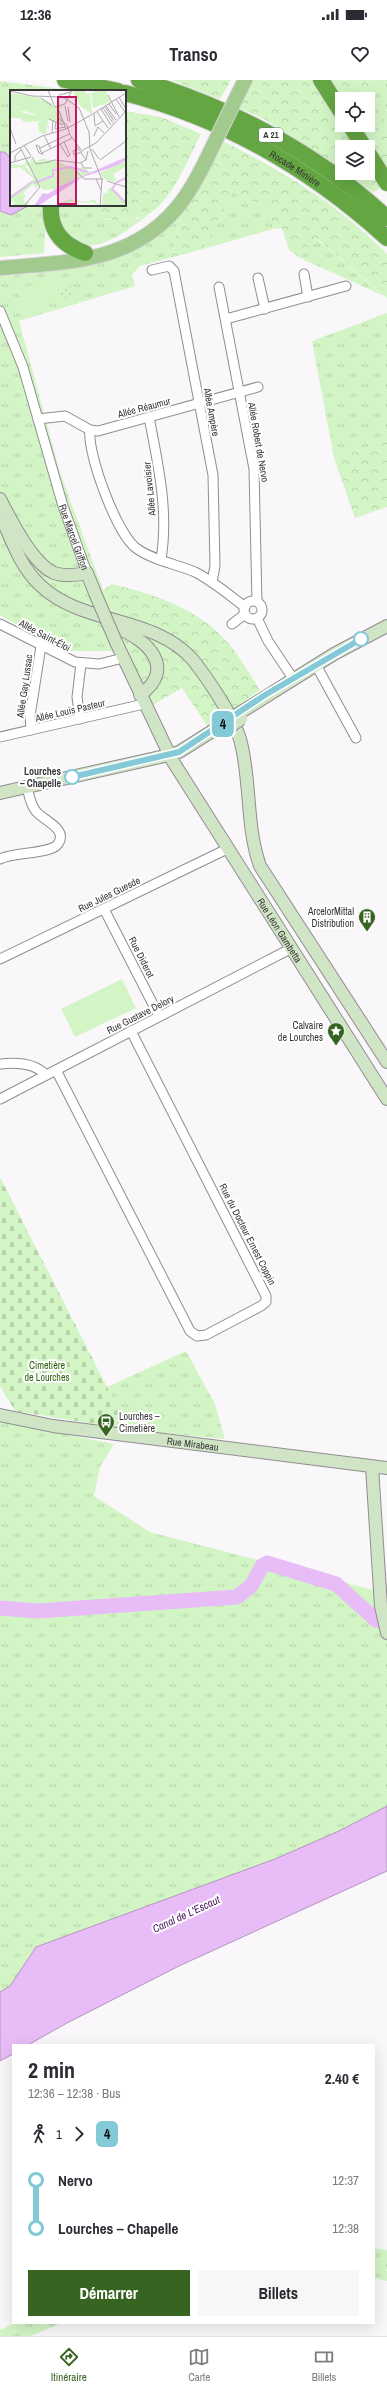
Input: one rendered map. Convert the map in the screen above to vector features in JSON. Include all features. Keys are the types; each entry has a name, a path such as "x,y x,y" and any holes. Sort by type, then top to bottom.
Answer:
{"highway":[{"path":"65,80 113,90"},
{"name":"Rocade Minière","path":"139,80 215,107 274,136 329,171 387,218"},
{"path":"321,80 335,102"},
{"name":"Rocade Minière","path":"126,93 187,113 244,139 287,162 326,188 387,238"},
{"path":"126,105 150,109 244,139"},
{"path":"375,164 387,183"},
{"path":"51,206 52,223 58,235 70,247 85,253"}],"main road":[{"path":"0,268 93,258 115,252 139,240 160,226 177,208 192,185 239,85"},
{"path":"0,261 85,253 121,242 155,220 180,191 207,151"}],"street":[{"name":"Allée Ampère","path":"152,270 169,266 174,271 213,481 215,566 212,582"},
{"path":"304,274 308,297"},
{"path":"258,278 265,309"},
{"path":"226,319 346,286"},
{"name":"Allée Robert de Nervo","path":"219,287 255,476 257,602"},
{"name":"Rue Marcel Griffon","path":"0,311 23,367 65,513 95,593 142,699 171,758"},
{"name":"Allée Réaumur","path":"90,430 98,431 258,387"},
{"path":"38,419 65,416 90,430 91,446 101,483 126,536 139,550 190,570 212,582 245,610 251,618 257,618"},
{"name":"Allée Lavoisier","path":"149,417 162,488 164,538 161,559"},
{"path":"0,499 17,531 44,567 63,575 88,573"},
{"path":"0,514 26,567 39,584 52,596 76,608 145,630 167,640 187,654 202,672 227,712 240,737 254,843 260,866 387,1062"},
{"path":"0,524 8,550 20,573 43,599 66,613 130,634 150,648 156,662 157,676 152,686 142,699"},
{"path":"232,624 250,602 257,602 262,609 257,618"},
{"path":"257,618 268,641 294,680"},
{"name":"Allée Saint-Éloi","path":"0,624 67,659 81,664 105,663 124,658"},
{"path":"0,793 171,758 240,717 316,665 387,626"},
{"name":"Allée Gay Lussac","path":"31,730 30,716 41,646"},
{"path":"80,719 77,697 81,664"},
{"path":"316,665 356,738"},
{"name":"Allée Louis Pasteur","path":"0,737 80,719 142,699"},
{"name":"Rue Léon Gambetta","path":"171,758 290,949 387,1099"},
{"path":"0,859 15,853 49,849 56,846 60,841 58,828 42,818 35,810 27,787"},
{"name":"Rue Jules Guesde","path":"0,960 227,849"},
{"name":"Rue Diderot","path":"104,909 160,1016"},
{"name":"Rue Gustave Delory","path":"0,1099 290,949"},
{"name":"Rue du Docteur Ernest Coppin","path":"56,1070 190,1331 197,1336 206,1335 261,1306 266,1302 266,1296 131,1031"},
{"path":"0,1064 16,1063 28,1065 38,1068 46,1075"},
{"name":"Rue Mirabeau","path":"0,1415 53,1426 387,1468"},
{"path":"372,1467 382,1612 387,1632"}],"green space":[{"path":"172,80 231,80 220,99"},
{"path":"251,80 367,80 372,92 335,92 335,132 375,132 375,98 387,125 387,185 373,192 356,180 375,180 375,140 335,140 335,165 264,119 239,108"},
{"path":"367,80 387,80 387,125 375,98 375,92 372,92"},
{"path":"0,81 70,90 10,90 10,206 47,206 44,253 0,257"},
{"path":"126,111 161,117 201,134 173,188 158,207 150,213 138,218 113,220 93,214 83,206 126,206"},
{"path":"223,141 310,190 349,219 387,254 387,298 315,237 300,258 289,250 282,228 273,229 270,211 234,190 203,249 170,258 184,206 193,197"},
{"path":"233,189 270,211 273,229 203,249"},
{"path":"57,206 84,206 107,220 138,219 150,213 116,237 95,245 85,245 76,242 58,225"},
{"path":"184,206 170,258 140,266 132,275 135,286 19,321 60,472 103,590 128,651 64,651 0,615 0,276 59,270 99,262 118,255 153,239 166,228"},
{"path":"314,237 384,296 300,258"},
{"path":"56,279 61,300 23,310 18,289"},
{"path":"72,285 75,296 61,300 58,289"},
{"path":"387,313 387,441 334,458 312,341"},
{"path":"387,441 387,507 355,518 334,458"},
{"path":"112,584 160,598 190,612 204,621 229,644 260,690 208,727 182,688 151,706 103,590"},
{"path":"122,979 136,1008 75,1037 61,1009"},
{"name":"Cimetière de Lourches","path":"0,1177 107,1387 125,1429 15,1411 0,1386"},
{"path":"186,1351 215,1404 225,1439 125,1429 107,1387"},
{"path":"0,1421 114,1444 100,1467 94,1496 150,1532 377,1591 387,1596 387,1806 339,1831 275,1859 36,1947 10,1986 0,1992"},
{"path":"375,2248 387,2250 387,2281 375,2278"},
{"path":"13,2324 59,2324 31,2336 0,2336 0,2330"}],"water":[{"path":"0,152 5,152 10,158 10,206 28,206 11,215 0,211"},
{"name":"Canal de L'Escaut","path":"387,1806 387,1871 179,1966 67,2023 30,2044 12,2044 12,2055 0,2061 0,1992 10,1986 36,1947 275,1859 339,1831"}],"waterway":[{"path":"0,1608 37,1611 237,1597 251,1586 262,1566 267,1563 336,1584 376,1620 387,1622"}],"bus line":[{"name":"4","path":"72,777 100,772 179,752 265,695 294,680 304,672 361,639"}],"place":[{"name":"Lourches – Chapelle","path":"72,777"},
{"name":"ArcelorMittal Distribution","path":"367,932"},
{"name":"Calvaire de Lourches","path":"336,1046"},
{"name":"Lourches – Cimetière","path":"106,1437"}]}
